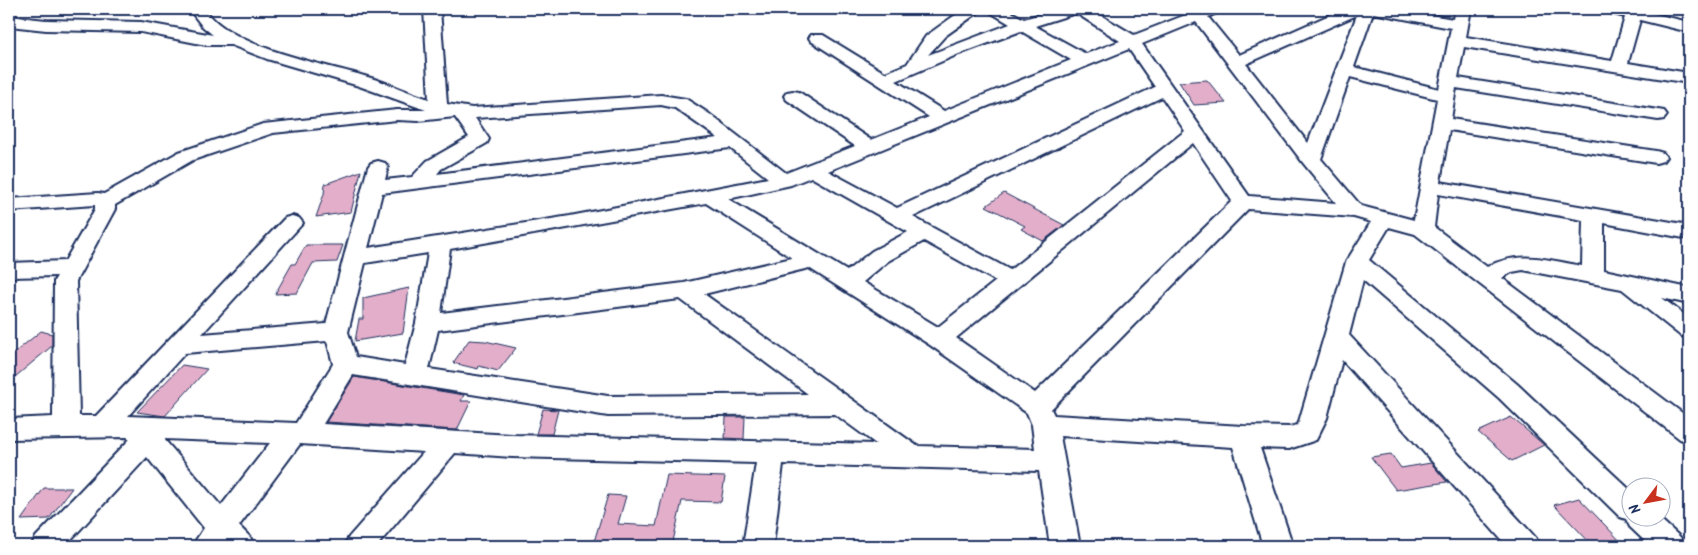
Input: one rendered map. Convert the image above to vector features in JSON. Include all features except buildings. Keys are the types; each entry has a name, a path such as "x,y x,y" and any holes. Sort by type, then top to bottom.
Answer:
{"street":[{"path":"197,9 210,26 237,40 305,66 364,82 451,110 480,139 434,165 417,183"},
{"path":"432,9 451,110"},
{"path":"914,66 921,49 940,31 975,9"},
{"path":"995,9 1085,61"},
{"path":"884,80 914,66 1022,24 1072,9"},
{"path":"1080,9 1132,42 1243,202"},
{"path":"1235,63 1345,13 1362,9"},
{"path":"1311,160 1367,9"},
{"path":"1375,9 1460,25 1618,67 1689,78"},
{"path":"1611,9 1635,11 1689,27"},
{"path":"1618,67 1635,11"},
{"path":"354,257 710,197 784,181 1206,12 1235,63 1311,160 1354,211"},
{"path":"9,21 46,25 141,26 206,40 237,40"},
{"path":"1423,228 1429,186 1460,25"},
{"path":"817,38 943,118"},
{"path":"1344,70 1447,89 1658,115"},
{"path":"896,217 1165,89"},
{"path":"793,96 869,147"},
{"path":"105,202 186,156 270,128 397,115 418,116 451,110 661,100 680,103 702,117 784,181"},
{"path":"1441,123 1656,158"},
{"path":"939,339 1195,132"},
{"path":"372,188 734,142"},
{"path":"346,364 336,332 378,167"},
{"path":"812,170 1011,280"},
{"path":"1429,186 1689,232"},
{"path":"710,197 810,261 939,339 1041,416 1243,438 1289,438 1307,433 1314,418 1357,262 1384,218"},
{"path":"9,205 98,199 105,202"},
{"path":"66,427 65,280 106,209 105,202"},
{"path":"1243,202 1354,211 1423,228 1689,432"},
{"path":"1041,416 1243,202"},
{"path":"1593,215 1593,275"},
{"path":"104,426 292,223"},
{"path":"847,283 880,256 900,247 924,232"},
{"path":"415,376 428,323 440,244"},
{"path":"428,323 684,291 810,261"},
{"path":"1357,262 1508,391 1620,498"},
{"path":"1486,277 1506,266 1523,263 1593,275 1689,296"},
{"path":"9,270 73,268"},
{"path":"1624,282 1689,330"},
{"path":"684,291 913,457"},
{"path":"178,345 336,332"},
{"path":"1337,338 1525,546"},
{"path":"346,364 608,406 841,404"},
{"path":"140,433 222,540 346,364"},
{"path":"1041,416 1065,546"},
{"path":"9,430 104,426 140,433 299,433 512,446 1050,460"},
{"path":"46,546 140,433"},
{"path":"1243,438 1278,546"},
{"path":"359,546 449,442"},
{"path":"758,546 771,453"},
{"path":"1651,528 1670,546"}]}
